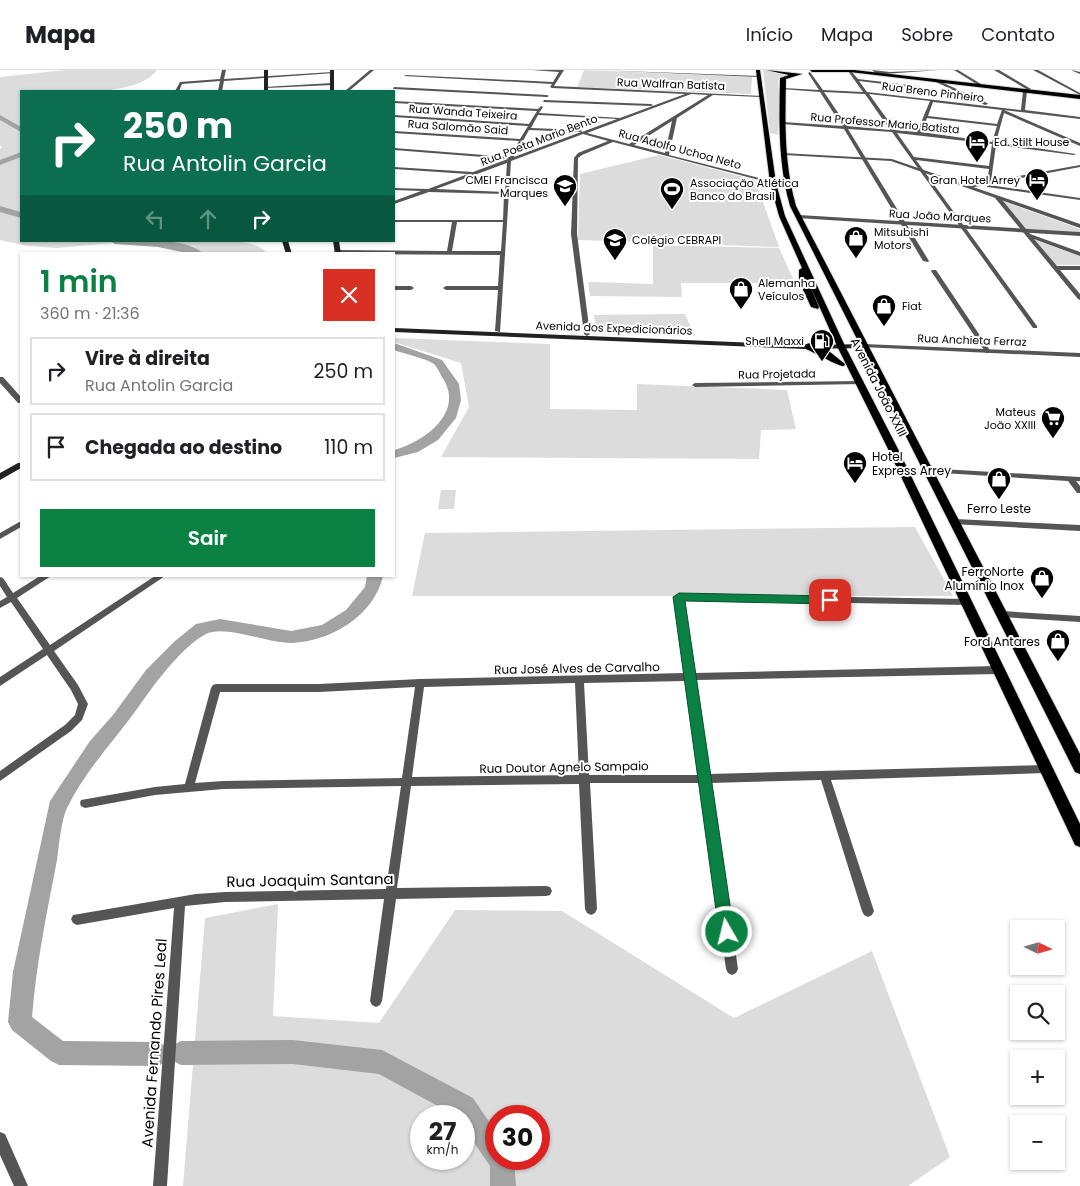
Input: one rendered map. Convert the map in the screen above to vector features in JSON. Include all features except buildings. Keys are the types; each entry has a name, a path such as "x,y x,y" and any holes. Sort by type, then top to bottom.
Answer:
{"main road":[{"path":"266,70 266,89"},
{"path":"768,70 799,74"},
{"path":"783,89 786,79 812,71"},
{"path":"783,89 783,78 812,71 853,71 878,72 1027,90"},
{"path":"853,71 1080,94"},
{"path":"332,72 332,90"},
{"name":"Avenida João XXIII","path":"758,73 773,183 782,216 806,266 837,346 858,380 893,448 1080,840"},
{"name":"Avenida João XXIII","path":"783,89 782,139 789,192 799,217 823,268 1080,768"},
{"path":"768,137 782,139"},
{"path":"802,257 818,258"},
{"path":"823,268 815,265 806,266 803,271 803,281 827,333 837,346 842,364"},
{"name":"Avenida dos Expedicionários","path":"395,328 588,334 808,346"},
{"name":"Avenida dos Expedicionários","path":"395,328 808,346 864,346"},
{"path":"808,346 822,340 827,333"},
{"path":"808,346 827,354 842,364 858,380"},
{"path":"893,448 906,451 916,447"},
{"path":"0,472 20,461"},
{"path":"900,464 912,462 926,467"},
{"path":"0,477 20,467"},
{"path":"1046,769 1062,788 1080,820"}],"street":[{"path":"220,90 224,70"},
{"path":"348,90 372,70"},
{"path":"393,90 412,70"},
{"path":"534,70 562,71"},
{"path":"598,70 758,73"},
{"path":"878,72 912,70"},
{"path":"878,72 938,70"},
{"path":"956,70 979,84"},
{"path":"996,70 1027,90 1023,111"},
{"path":"1035,70 1080,94"},
{"path":"1074,70 1080,73"},
{"path":"498,331 504,221 511,158 562,71"},
{"path":"812,71 822,91 926,261"},
{"path":"853,71 856,80 1035,327"},
{"path":"918,71 930,78"},
{"path":"177,90 180,83 185,82 332,72"},
{"name":"Rua Walfran Batista","path":"406,76 760,96"},
{"path":"856,80 917,87 933,92 909,91"},
{"path":"937,81 1080,145"},
{"path":"266,89 332,84"},
{"name":"Rua Breno Pinheiro","path":"783,89 867,93 1080,118"},
{"path":"395,90 656,106"},
{"name":"Rua Poeta Mario Bento","path":"395,203 511,158 691,93"},
{"path":"631,145 712,94"},
{"path":"919,133 932,100"},
{"path":"395,102 623,118"},
{"path":"989,183 994,143 1003,111"},
{"name":"Rua Wanda Teixeira","path":"395,116 584,132"},
{"path":"926,117 999,125"},
{"path":"667,155 675,118"},
{"name":"Rua Professor Mario Batista","path":"783,123 919,133 1075,156 1080,149"},
{"name":"Rua Salomão Said","path":"395,132 521,140"},
{"name":"Rua Adolfo Uchoa Neto","path":"584,132 773,183"},
{"path":"588,334 574,234 576,158 580,154 612,141"},
{"path":"395,149 511,158"},
{"path":"784,154 890,160 1080,226"},
{"path":"913,158 991,168"},
{"path":"969,186 1080,166"},
{"path":"395,168 475,173"},
{"path":"980,184 1080,199"},
{"path":"395,189 426,192 507,193"},
{"path":"997,197 1080,298"},
{"name":"Rua João Marques","path":"799,217 1026,233 1080,234"},
{"path":"395,221 504,221"},
{"path":"449,252 455,221"},
{"path":"1026,233 1080,254"},
{"path":"395,252 502,254"},
{"path":"1054,268 1080,268"},
{"path":"934,271 988,352"},
{"path":"395,288 411,288"},
{"path":"446,288 500,288"},
{"name":"Rua Anchieta Ferraz","path":"864,346 1080,356"},
{"path":"0,379 20,400"},
{"name":"Rua Projetada","path":"695,385 858,380"},
{"path":"926,467 1080,478"},
{"path":"1070,478 1080,491"},
{"path":"955,522 1080,528"},
{"path":"0,536 20,525"},
{"path":"0,605 45,577"},
{"path":"0,682 160,577"},
{"path":"0,580 75,688 83,704 79,717 68,728 0,777"},
{"path":"732,970 679,597 966,602"},
{"path":"1002,614 1080,619"},
{"name":"Rua José Alves de Carvalho","path":"188,788 216,688 319,688 420,683 998,670"},
{"path":"579,680 586,778 591,909"},
{"path":"376,1001 420,683"},
{"name":"Rua Doutor Agnelo Sampaio","path":"85,803 155,791 223,785 586,778 705,779 1046,769"},
{"path":"824,776 868,911"},
{"name":"Rua Joaquim Santana","path":"77,919 180,901 225,897 546,891"},
{"name":"Avenida Fernando Pires Leal","path":"160,1186 180,901"},
{"path":"1,1144 21,1186"}],"shaded area":[{"path":"65,70 157,70 147,79 132,86 114,89 20,90 20,242 124,242 57,248 28,246 0,240 0,149 2,147 0,146 0,77"},
{"path":"584,70 752,77 751,94 577,87"},
{"path":"763,70 787,75 778,81 780,105 778,135 770,133"},
{"name":"Associação Atlética Banco do Brasil","path":"659,155 755,180 779,247 578,240 580,174"},
{"path":"1003,201 1080,229 1080,232 1025,229"},
{"path":"1031,238 1080,256 1080,265 1054,265"},
{"path":"168,242 241,242 259,247 266,252 194,252 182,245"},
{"path":"653,245 779,248 795,283 681,283 682,297 590,296 588,282 653,284"},
{"path":"685,314 695,336 596,331 594,315"},
{"path":"395,338 550,344 550,409 637,410 637,384 787,390 796,429 761,430 759,459 441,457 469,407 461,363 395,342"},
{"path":"441,490 456,490 454,509 438,509"},
{"path":"915,527 953,596 412,596 425,533"},
{"path":"278,904 273,1016 379,1023 455,910 562,911 734,1018 872,951 950,1157 908,1186 183,1186 205,918"}],"waterway":[{"path":"0,117 20,129"},
{"path":"0,163 20,154"},
{"path":"0,209 20,215"},
{"path":"130,242 170,245 195,252"},
{"path":"395,346 438,362 453,384 455,400 450,418 433,437 413,449 395,454"},
{"path":"158,1054 59,1053 20,1022 24,972 57,807 96,746 119,720 152,675 181,645 202,628 220,625 291,637 326,630 352,614 372,589 375,577"},
{"path":"181,1053 293,1052 382,1062 464,1107 485,1137"},
{"path":"503,1170 503,1186"}],"place":[{"name":"Ed. Stilt House","path":"977,163"},
{"name":"Gran Hotel Arrey","path":"1037,201"},
{"name":"CMEI Francisca Marques","path":"565,207"},
{"name":"Associação Atlética Banco do Brasil","path":"672,210"},
{"name":"Mitsubishi Motors","path":"856,259"},
{"name":"Colégio CEBRAPI","path":"615,261"},
{"name":"Alemanha Veículos","path":"741,310"},
{"name":"Fiat","path":"884,327"},
{"name":"Shell Maxxi","path":"822,362"},
{"name":"Mateus João XXIII","path":"1053,439"},
{"name":"Hotel Express Arrey","path":"855,484"},
{"name":"Ferro Leste","path":"999,500"},
{"name":"FerroNorte Alumínio Inox","path":"1042,599"},
{"name":"Ford Antares","path":"1058,662"}],"route":[{"path":"727,932 689,678 679,597 830,600"}]}
